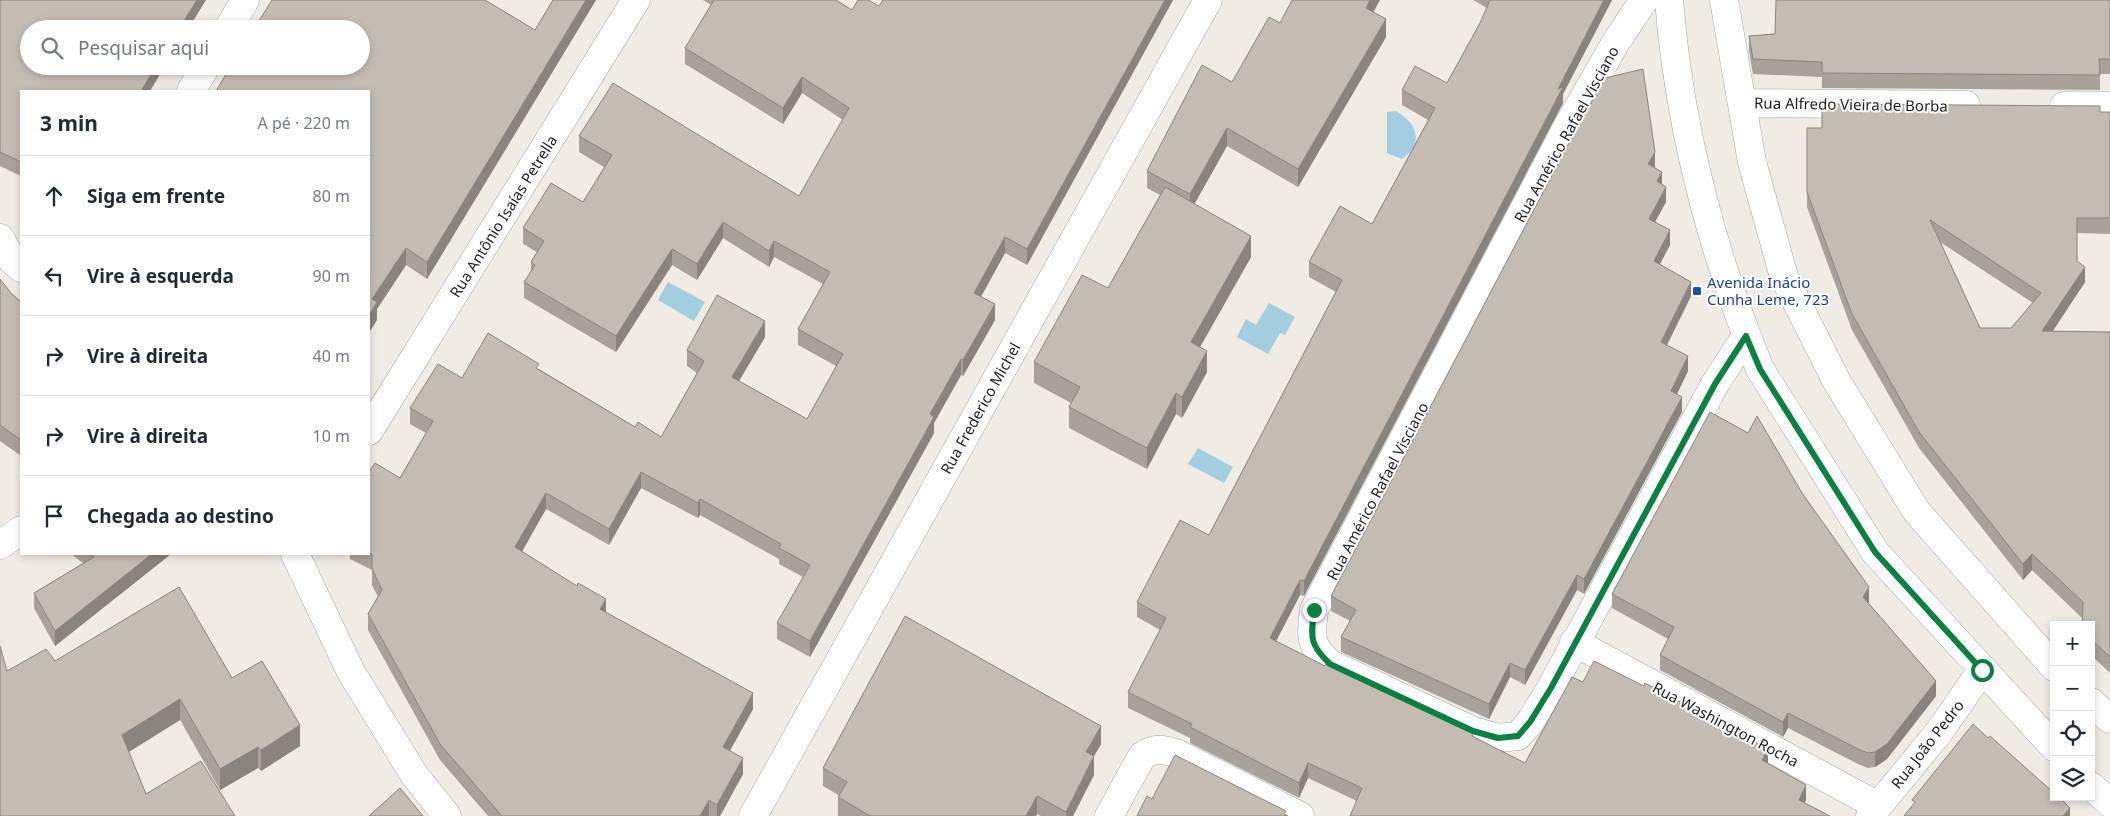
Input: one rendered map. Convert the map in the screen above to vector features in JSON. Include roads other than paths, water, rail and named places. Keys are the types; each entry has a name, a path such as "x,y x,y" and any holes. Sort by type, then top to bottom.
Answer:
{"street":[{"path":"233,20 245,0"},
{"name":"Rua Antônio Isaías Petrella","path":"370,429 636,0"},
{"name":"Rua Frederico Michel","path":"753,816 1208,0"},
{"name":"Rua Américo Rafael Visciano","path":"1644,0 1616,42 1557,147 1314,610 1312,632 1316,650 1330,664 1473,731 1498,738 1518,736 1530,722 1551,688 1574,642 1715,384 1746,336"},
{"path":"1669,0 1673,51 1699,189 1746,336 1760,369 1875,552 2050,743"},
{"path":"1724,0 1752,162 1784,276 1836,382 1917,512 2053,666"},
{"path":"192,90 201,75"},
{"name":"Rua Alfredo Vieira de Borba","path":"1742,102 1991,105"},
{"path":"2040,106 2110,106"},
{"path":"0,238 12,260 20,267"},
{"path":"0,545 20,531"},
{"path":"295,555 350,672 415,776 447,816"},
{"name":"Rua Washington Rocha","path":"1574,642 1874,811"},
{"name":"Rua João Pedro","path":"1874,811 1938,732 1982,670"},
{"path":"2095,706 2110,719"},
{"path":"1109,816 1142,756 1150,750 1162,748 1178,754 1300,816"},
{"path":"2095,790 2110,803"}],"water":[{"path":"1396,111 1409,121 1413,127 1416,140 1409,153 1402,159 1387,153 1387,112"},
{"path":"668,282 705,302 694,321 658,300"},
{"path":"1269,303 1295,317 1285,335 1280,333 1268,354 1237,337 1246,319 1256,325"},
{"path":"1198,448 1233,467 1224,483 1188,464"}],"place":[{"name":"Avenida Inácio Cunha Leme, 723","path":"1697,291"}]}
